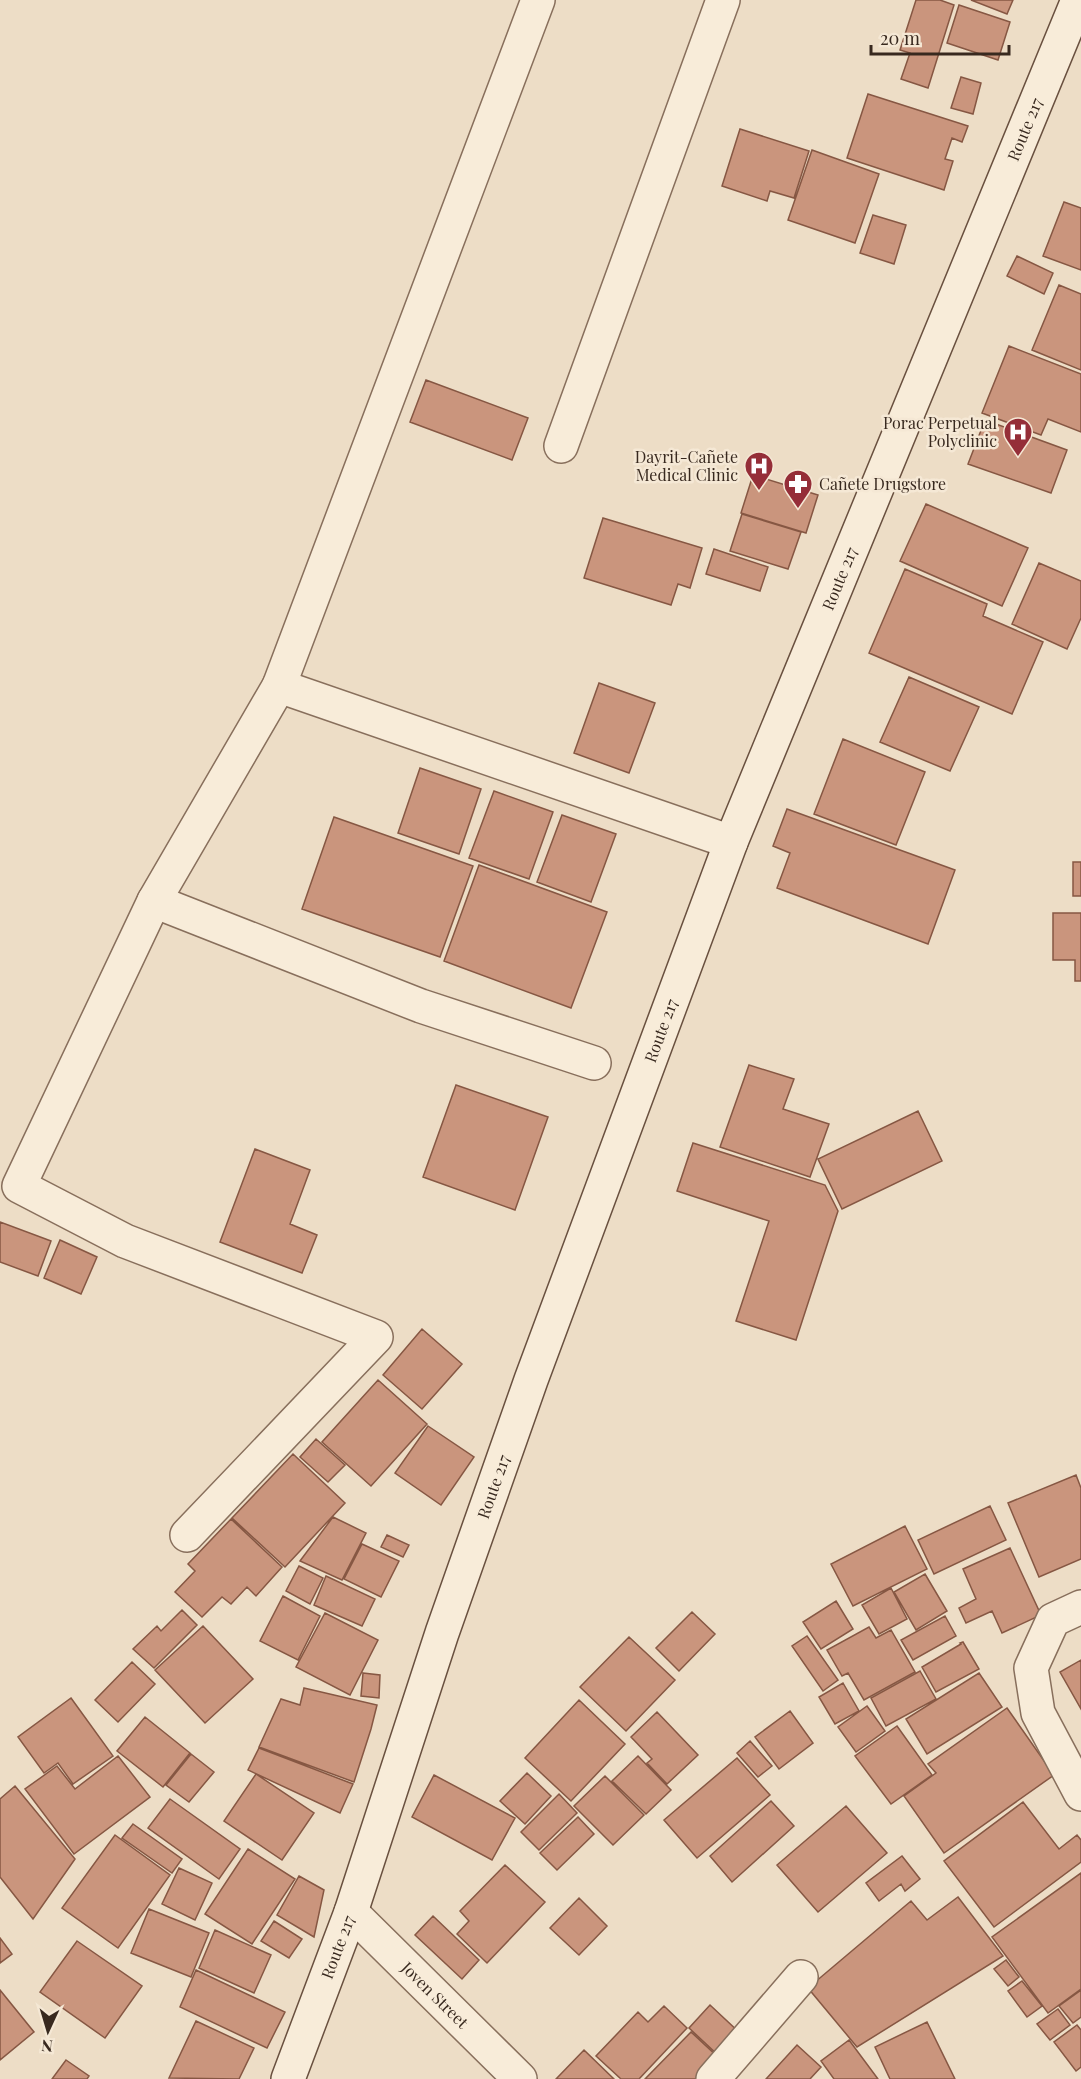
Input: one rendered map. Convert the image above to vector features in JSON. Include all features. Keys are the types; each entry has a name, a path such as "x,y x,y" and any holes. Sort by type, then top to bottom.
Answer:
{"street":[{"path":"187,1534 376,1337 125,1241 10,1183 154,901 279,686 538,0"},
{"path":"561,446 723,0"},
{"name":"Route 217","path":"288,2079 351,1912 442,1633 523,1402 731,842 1078,0"},
{"path":"279,686 731,842"},
{"path":"154,901 421,1006 594,1063"},
{"path":"1081,1606 1053,1620 1031,1668 1038,1713 1081,1794"},
{"name":"Joven Street","path":"351,1912 520,2079"},
{"path":"713,2079 801,1977"}],"building":[{"path":"916,0 940,0 954,5 928,88 901,79 910,53 900,50"},
{"path":"971,0 1013,0 1007,14"},
{"path":"959,5 1010,22 998,60 947,43"},
{"path":"961,77 981,83 973,114 951,108"},
{"path":"868,94 968,126 962,142 952,138 945,159 953,161 944,190 847,158"},
{"path":"740,129 809,151 794,198 770,191 767,201 722,186"},
{"path":"812,150 879,174 855,243 788,220"},
{"path":"1064,202 1081,208 1081,270 1043,256"},
{"path":"873,215 906,225 894,264 860,253"},
{"path":"1017,256 1053,273 1044,294 1007,276"},
{"path":"1059,285 1081,294 1081,370 1032,350"},
{"path":"1009,346 1081,374 1081,432 1048,419 1041,435 982,413"},
{"path":"426,380 528,418 512,460 410,422"},
{"name":"Porac Perpetual Polyclinic","path":"985,420 1067,450 1051,493 968,464"},
{"path":"753,475 818,495 806,533 741,513"},
{"path":"926,504 1028,548 1002,606 900,561"},
{"path":"742,514 801,532 788,569 730,551"},
{"path":"603,518 702,548 690,588 678,584 671,605 584,578"},
{"path":"714,549 768,567 760,591 706,574"},
{"path":"1039,563 1081,581 1081,618 1067,649 1012,624"},
{"path":"905,569 987,604 983,616 1043,642 1012,714 869,653"},
{"path":"909,677 979,707 950,771 880,742"},
{"path":"599,683 655,703 629,773 574,753"},
{"path":"843,739 925,772 896,845 814,814"},
{"path":"420,768 481,789 459,854 398,833"},
{"path":"494,791 553,812 529,879 469,858"},
{"path":"787,809 955,870 928,944 777,888 790,853 773,846"},
{"path":"562,815 616,834 591,902 537,882"},
{"path":"334,817 473,866 440,957 302,909"},
{"path":"1073,862 1081,862 1081,896 1073,896"},
{"path":"479,865 607,912 571,1008 444,961"},
{"path":"1053,913 1081,913 1081,981 1075,981 1075,960 1053,960"},
{"path":"749,1065 794,1079 783,1109 829,1124 810,1177 720,1147"},
{"path":"456,1085 548,1117 515,1210 423,1177"},
{"path":"918,1111 942,1161 842,1209 818,1159"},
{"path":"693,1143 825,1185 838,1211 796,1340 736,1321 769,1221 677,1191"},
{"path":"255,1149 310,1170 290,1224 317,1235 302,1273 220,1242"},
{"path":"0,1222 51,1241 38,1276 0,1262"},
{"path":"60,1240 97,1257 81,1294 44,1278"},
{"path":"422,1329 462,1364 422,1409 383,1375"},
{"path":"378,1380 427,1424 371,1486 322,1442"},
{"path":"428,1426 474,1457 441,1505 395,1473"},
{"path":"316,1439 345,1465 328,1482 300,1457"},
{"path":"293,1454 345,1503 285,1567 232,1518"},
{"path":"1076,1475 1081,1488 1081,1559 1039,1577 1008,1503"},
{"path":"990,1506 1006,1540 934,1574 918,1540"},
{"path":"333,1517 366,1533 342,1580 300,1561"},
{"path":"231,1519 282,1567 256,1596 247,1587 231,1604 222,1597 202,1617 175,1592 195,1571 188,1564"},
{"path":"905,1526 927,1569 853,1606 831,1564"},
{"path":"387,1535 409,1545 403,1557 381,1547"},
{"path":"362,1544 399,1561 381,1597 344,1579"},
{"path":"1010,1548 1041,1615 1002,1633 992,1611 966,1623 959,1608 976,1599 963,1569"},
{"path":"299,1566 323,1578 310,1604 286,1591"},
{"path":"925,1574 947,1611 916,1630 894,1592"},
{"path":"326,1576 375,1599 362,1626 314,1605"},
{"path":"891,1588 907,1619 879,1634 862,1605"},
{"path":"283,1596 320,1616 298,1660 260,1641"},
{"path":"836,1601 853,1629 821,1649 803,1622"},
{"path":"182,1610 197,1625 154,1668 133,1649 157,1626 161,1631"},
{"path":"692,1612 715,1634 679,1671 656,1648"},
{"path":"325,1613 378,1640 350,1695 296,1667"},
{"path":"945,1616 956,1636 913,1660 901,1640"},
{"path":"203,1626 253,1679 205,1723 155,1670"},
{"path":"869,1627 876,1638 891,1630 915,1672 864,1700 848,1673 842,1676 827,1650"},
{"path":"807,1636 838,1680 823,1691 792,1646"},
{"path":"629,1637 675,1680 626,1731 580,1687"},
{"path":"963,1642 979,1669 936,1692 922,1667"},
{"path":"1081,1660 1081,1709 1060,1672"},
{"path":"132,1662 155,1684 118,1722 95,1700"},
{"path":"920,1671 936,1699 886,1726 871,1698"},
{"path":"363,1673 380,1675 379,1698 361,1696"},
{"path":"979,1673 1002,1707 927,1754 906,1719"},
{"path":"843,1683 859,1711 835,1724 819,1697"},
{"path":"304,1688 377,1705 354,1782 259,1747 281,1699 300,1705"},
{"path":"71,1698 113,1756 73,1784 58,1763 44,1773 18,1737"},
{"path":"579,1700 625,1744 571,1801 525,1758"},
{"path":"867,1706 885,1731 856,1752 838,1727"},
{"path":"1007,1708 1054,1775 944,1853 904,1796 936,1773 928,1764"},
{"path":"790,1711 813,1743 779,1769 755,1737"},
{"path":"657,1712 698,1755 667,1784 647,1763 652,1759 631,1737"},
{"path":"145,1717 190,1753 163,1787 117,1751"},
{"path":"897,1726 932,1775 891,1804 855,1756"},
{"path":"750,1741 772,1766 758,1777 737,1753"},
{"path":"259,1748 353,1784 340,1813 248,1770"},
{"path":"191,1754 214,1772 189,1802 166,1785"},
{"path":"118,1756 150,1797 74,1854 25,1789 57,1766 75,1789"},
{"path":"638,1756 671,1790 646,1814 612,1781"},
{"path":"737,1758 770,1795 697,1858 664,1820"},
{"path":"527,1773 551,1796 525,1824 500,1801"},
{"path":"256,1774 314,1813 282,1860 224,1821"},
{"path":"434,1775 515,1818 492,1860 412,1817"},
{"path":"605,1776 644,1815 613,1845 574,1806"},
{"path":"15,1786 75,1859 33,1919 0,1877 0,1799"},
{"path":"559,1794 577,1813 539,1850 521,1832"},
{"path":"170,1799 240,1849 219,1879 148,1828"},
{"path":"771,1801 794,1826 732,1882 710,1856"},
{"path":"1023,1802 1059,1849 1077,1835 1081,1840 1081,1862 994,1927 944,1861"},
{"path":"846,1806 887,1853 818,1912 777,1865"},
{"path":"578,1817 594,1834 557,1870 540,1853"},
{"path":"133,1824 182,1859 172,1873 122,1838"},
{"path":"115,1835 170,1875 118,1948 62,1908"},
{"path":"248,1849 295,1879 252,1944 205,1914"},
{"path":"902,1856 920,1879 905,1891 901,1884 879,1901 866,1883"},
{"path":"505,1865 545,1902 487,1963 457,1934 469,1921 460,1911"},
{"path":"179,1868 212,1883 195,1920 162,1904"},
{"path":"1081,1873 1081,1989 1048,2013 992,1937"},
{"path":"299,1876 324,1890 314,1937 277,1915"},
{"path":"958,1897 1003,1956 857,2047 808,1988 911,1901 927,1920"},
{"path":"579,1898 607,1926 579,1955 550,1928"},
{"path":"149,1909 209,1933 191,1977 131,1953"},
{"path":"433,1916 479,1960 462,1979 415,1935"},
{"path":"274,1921 302,1939 289,1958 261,1941"},
{"path":"215,1930 271,1955 254,1993 199,1968"},
{"path":"0,1938 12,1954 0,1963"},
{"path":"77,1941 142,1986 105,2038 40,1992"},
{"path":"1006,1960 1019,1977 1008,1986 994,1969"},
{"path":"196,1970 285,2012 267,2048 180,2007"},
{"path":"1022,1981 1042,2006 1027,2017 1008,1991"},
{"path":"0,1990 34,2032 0,2060"},
{"path":"1081,1990 1081,2017 1073,2023 1059,2006"},
{"path":"710,2005 741,2034 719,2056 689,2028"},
{"path":"664,2006 687,2028 639,2079 621,2079 596,2056 638,2012 648,2022"},
{"path":"1058,2009 1070,2025 1050,2040 1037,2024"},
{"path":"196,2021 254,2048 239,2079 169,2078"},
{"path":"927,2022 955,2079 890,2079 875,2047"},
{"path":"1077,2025 1081,2030 1081,2067 1076,2071 1054,2042"},
{"path":"691,2032 720,2059 701,2079 645,2079"},
{"path":"849,2040 878,2079 834,2079 821,2061"},
{"path":"797,2045 821,2067 810,2079 766,2079"},
{"path":"584,2050 614,2079 556,2079"},
{"path":"66,2060 89,2076 87,2079 52,2079"}],"place":[{"name":"Porac Perpetual Polyclinic","path":"1018,458"},
{"name":"Dayrit-Cañete Medical Clinic","path":"759,492"},
{"name":"Cañete Drugstore","path":"798,510"}]}
